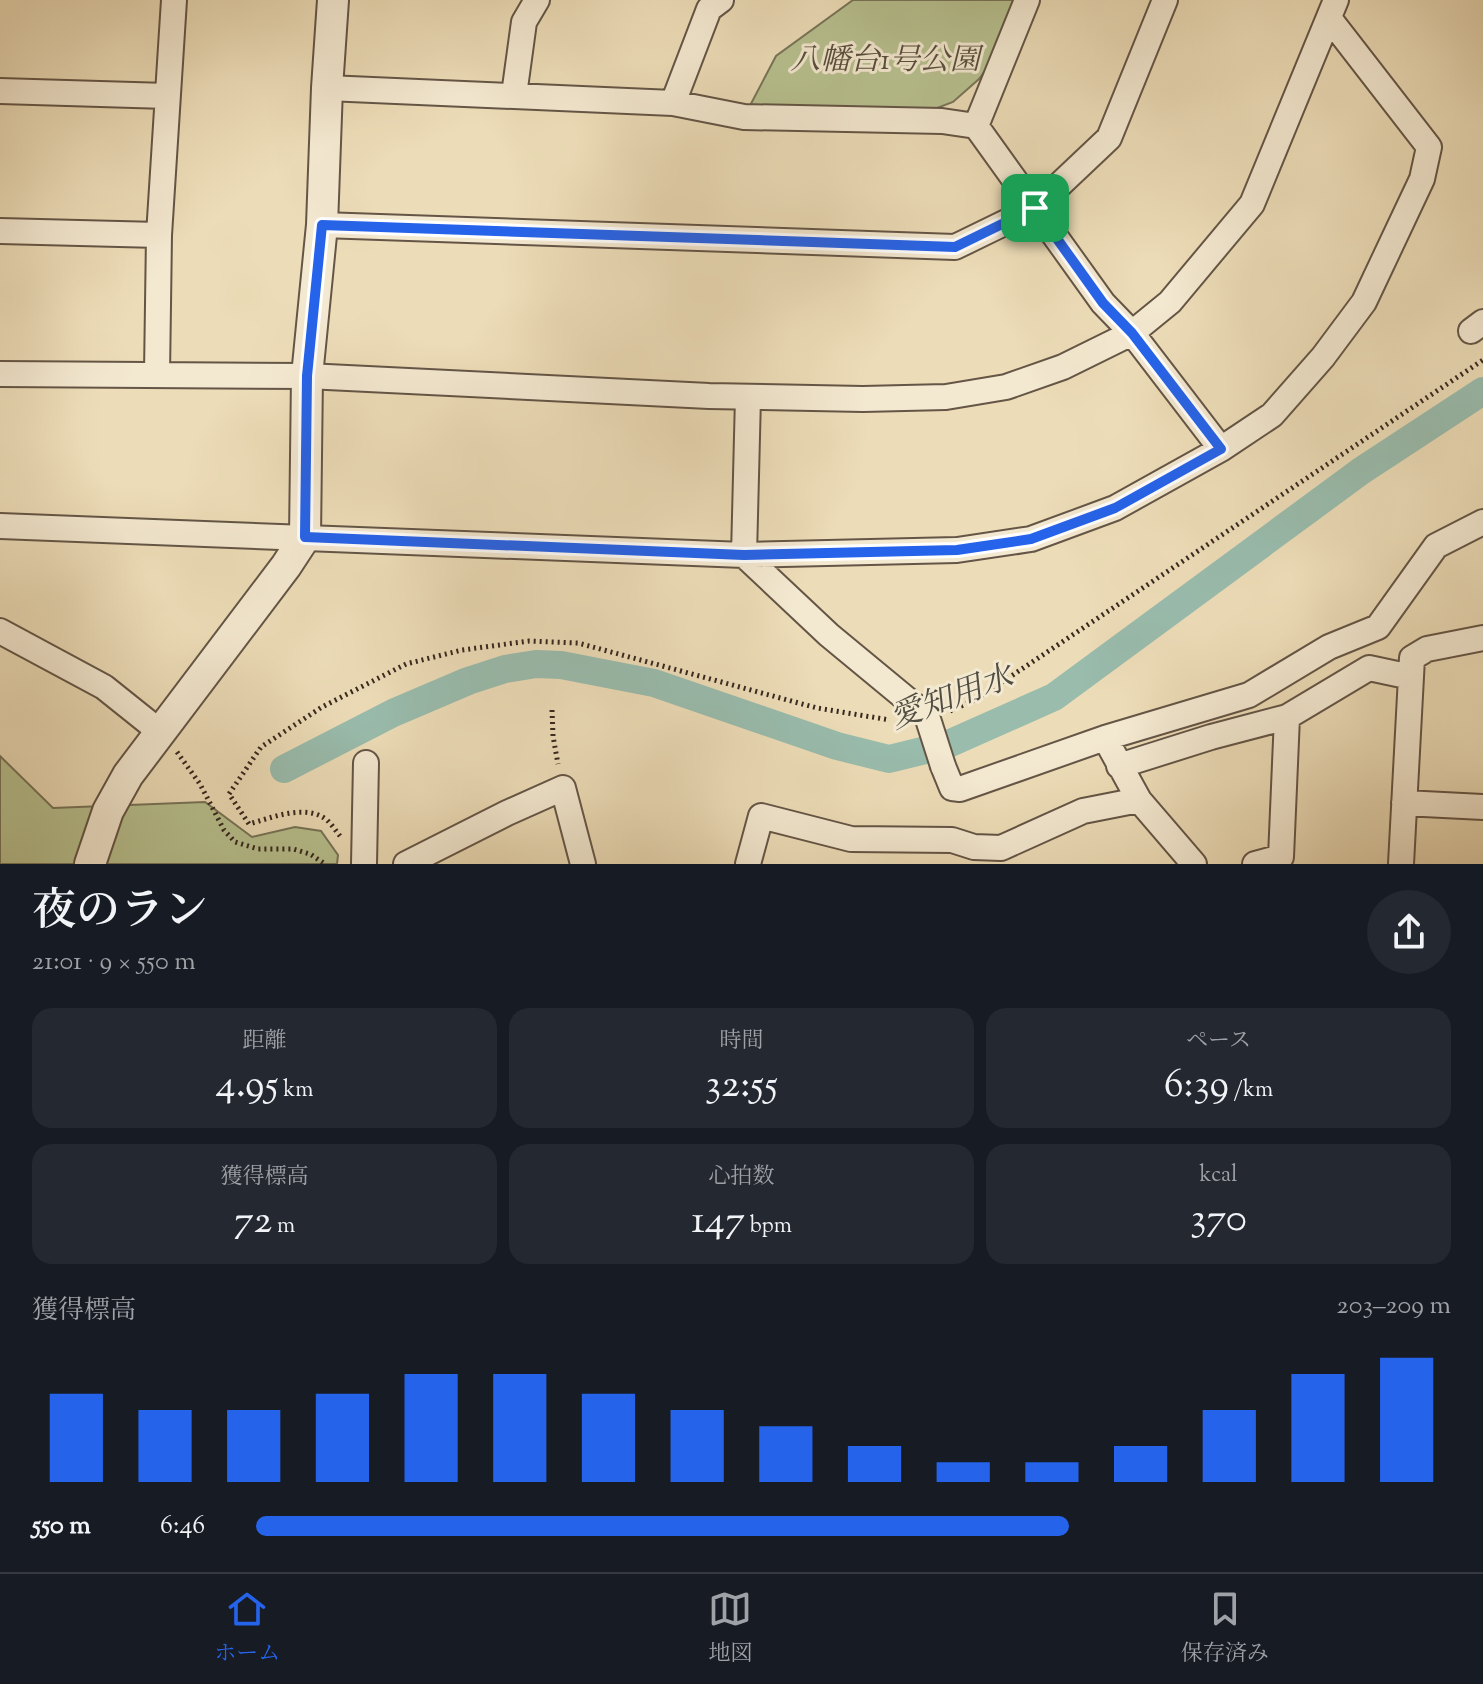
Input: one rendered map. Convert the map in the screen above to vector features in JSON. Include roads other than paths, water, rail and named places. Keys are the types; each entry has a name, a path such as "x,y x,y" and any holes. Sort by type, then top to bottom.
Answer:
{"street":[{"path":"157,374 159,235 174,0"},
{"path":"90,864 108,811 128,775 305,537 307,376 322,225 333,0"},
{"path":"514,95 524,22 537,0"},
{"path":"673,103 709,9 721,0"},
{"path":"976,126 1027,0"},
{"path":"322,225 955,247 1035,208 1109,138 1165,0"},
{"path":"0,374 307,376 748,397 863,399 946,397 1006,387 1063,367 1132,333 1170,302 1252,204 1332,9"},
{"path":"0,526 744,555 957,550 1031,539 1115,508 1221,449 1272,415 1323,357 1364,302 1422,179 1429,147 1332,9"},
{"path":"327,88 673,103 744,117 942,121 976,126 1103,303 1132,333 1221,449"},
{"path":"0,91 167,96"},
{"path":"0,231 159,235"},
{"path":"748,397 744,555 829,635 927,716 952,788 960,789 1105,738 1249,695 1329,647 1378,627 1436,546 1483,522"},
{"path":"0,631 104,687 158,732"},
{"path":"1401,864 1412,658 1427,649 1483,638"},
{"path":"1119,766 1287,717 1369,668 1411,677"},
{"path":"1255,864 1281,857 1287,717"},
{"path":"1105,738 1139,800 1194,864"},
{"path":"364,864 366,763"},
{"path":"406,864 563,788 583,864"},
{"path":"748,864 761,816 851,839 952,840 972,856 1001,848 1083,811 1139,800"},
{"path":"1404,803 1483,807"}],"waterway":[{"name":"愛知用水","path":"284,769 393,713 468,681 505,669 536,664 561,665 654,683 837,746 889,759 946,745 1054,697 1361,471 1483,391"}],"park label":[{"name":"八幡台1号公園","path":"885,61"}]}
